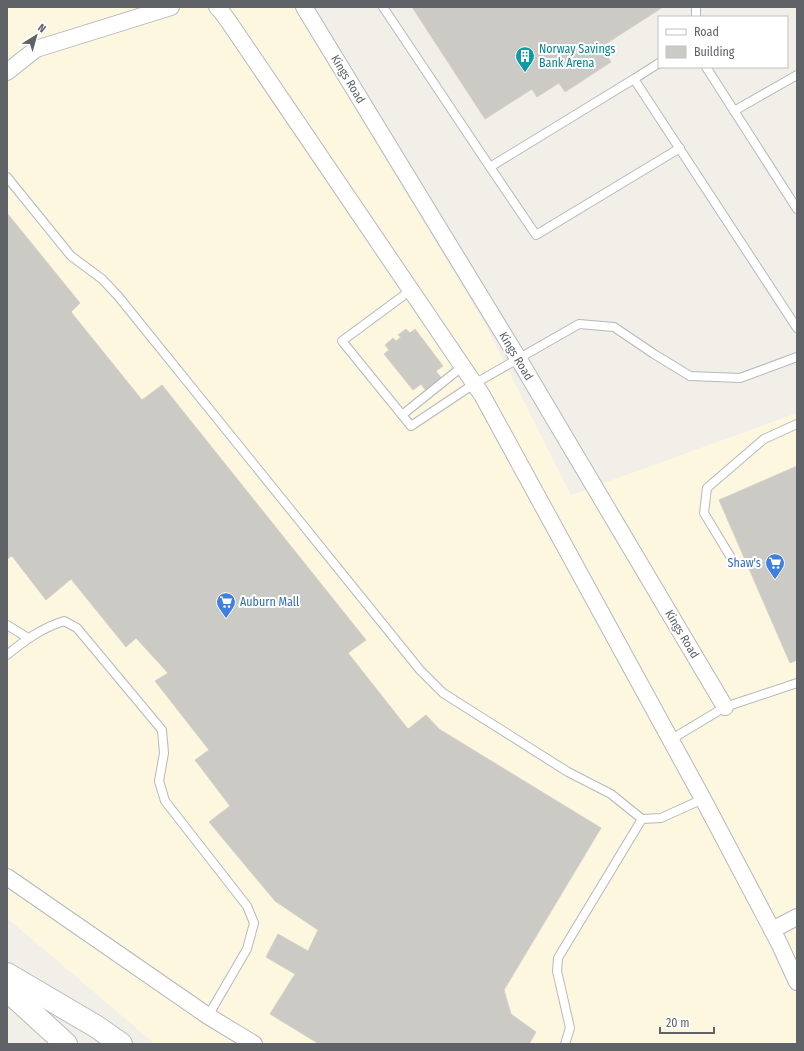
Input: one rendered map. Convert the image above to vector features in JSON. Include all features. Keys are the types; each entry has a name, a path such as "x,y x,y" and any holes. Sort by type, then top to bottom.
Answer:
{"main road":[{"path":"7,974 121,1044"},
{"path":"7,980 96,1044"},
{"path":"7,990 66,1044"}],"street":[{"path":"7,72 36,49 171,7"},
{"path":"217,7 225,16 463,366 490,410 703,799 772,930 791,953 797,982"},
{"name":"Kings Road","path":"304,7 518,358 725,707"},
{"path":"7,877 208,1016 254,1044"},
{"path":"772,930 797,917"}],"lane":[{"path":"383,7 536,235 680,148"},
{"path":"490,167 658,64"},
{"path":"707,68 797,209"},
{"path":"734,111 797,75"},
{"path":"634,79 797,328"},
{"path":"7,177 71,256 102,279 118,296 420,670 448,697 568,772 611,794 642,819 661,818 703,799"},
{"path":"411,290 342,341 410,426 474,384 579,324 614,327 690,376 740,378 797,356"},
{"path":"402,415 463,366"},
{"path":"730,556 704,512 707,488 764,440 797,424"},
{"path":"7,655 28,638 52,624 64,621 77,628 162,730 164,753 159,781 165,801 247,906 254,923 247,949 208,1016"},
{"path":"7,625 28,638"},
{"path":"670,740 725,707 797,683"},
{"path":"565,1044 570,1028 557,971 558,958 642,819"}],"shaded area":[{"path":"7,7 294,7 485,324 571,495 797,413 797,1044 155,1044 7,918"}],"building":[{"name":"Norway Savings Bank Arena","path":"412,7 663,7 601,47 611,62 565,92 559,83 537,97 532,89 485,119"},
{"name":"Auburn Mall","path":"7,213 80,303 71,312 142,400 162,385 366,640 348,653 408,729 426,715 439,729 601,828 504,990 511,1014 536,1032 529,1044 319,1044 270,1014 295,974 266,957 278,934 308,951 318,930 275,901 209,822 230,806 195,760 209,750 155,681 168,673 136,638 126,647 71,579 46,600 12,556 7,559"},
{"path":"406,329 410,333 415,329 443,366 436,371 442,379 427,392 421,384 413,390 384,354 389,350 385,345 393,338 396,341 401,337 398,335"},
{"name":"Shaw's","path":"797,466 797,660 790,663 719,500"}],"place":[{"name":"Norway Savings Bank Arena","path":"525,73"},
{"name":"Shaw's","path":"775,580"},
{"name":"Auburn Mall","path":"226,619"}]}
